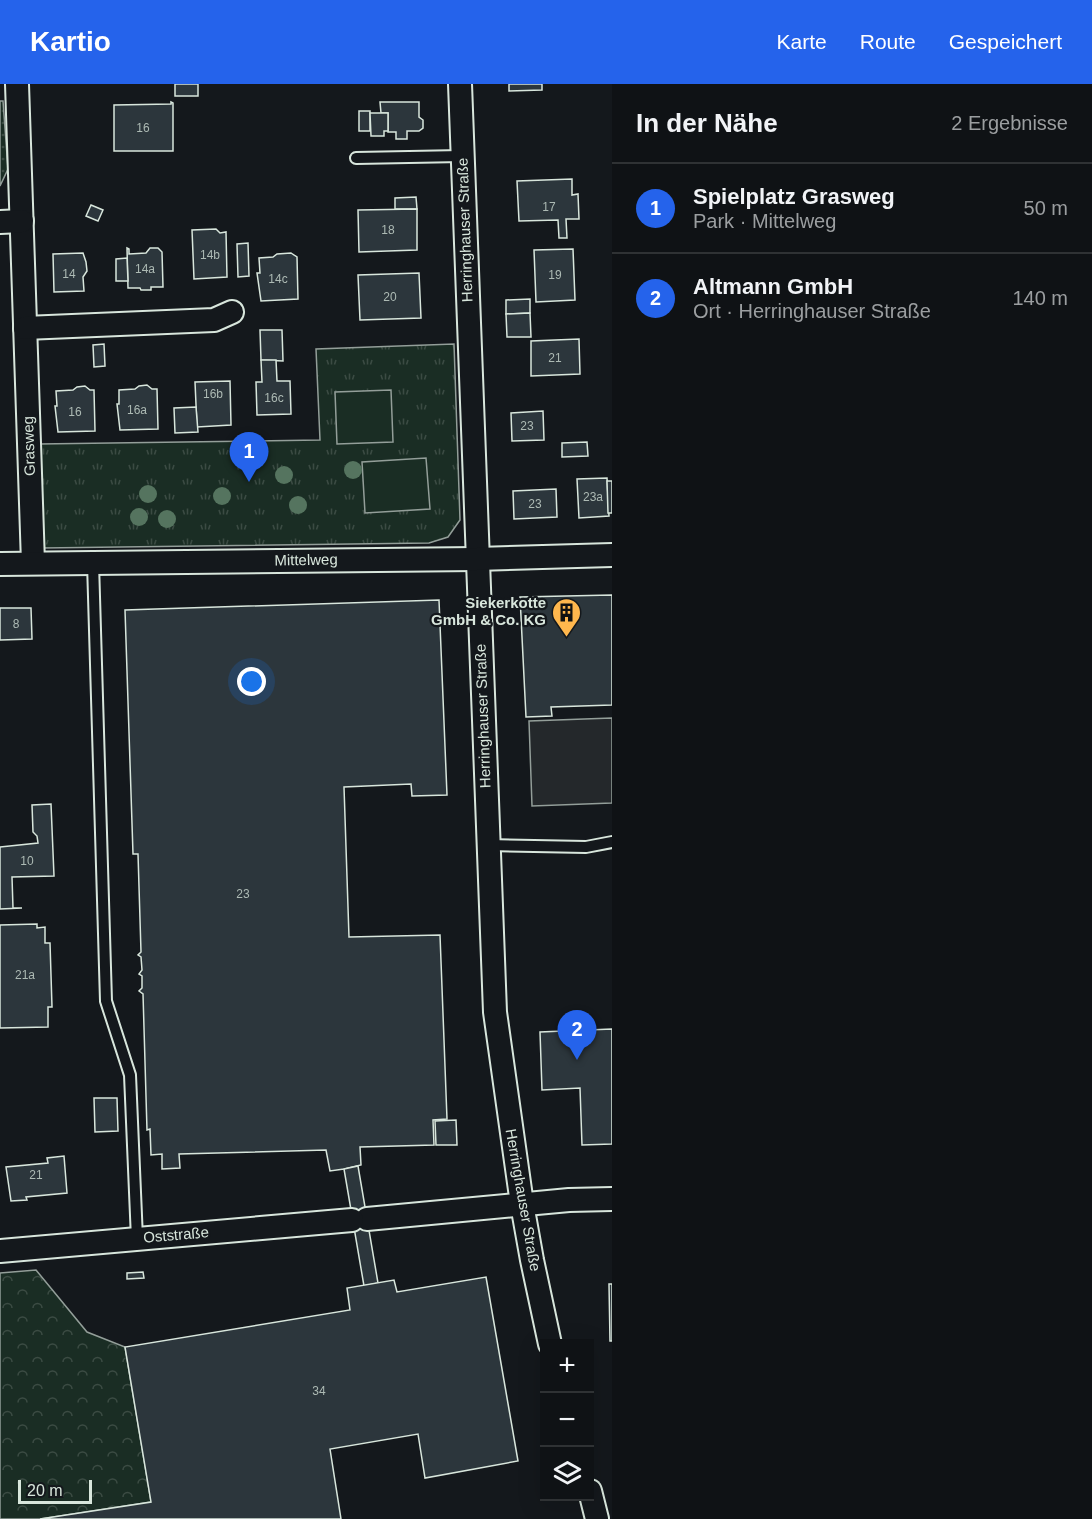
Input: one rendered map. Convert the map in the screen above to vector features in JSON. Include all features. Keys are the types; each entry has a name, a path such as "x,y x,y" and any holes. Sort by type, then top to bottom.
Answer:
{"street":[{"name":"Grasweg","path":"17,84 11,221 25,328 33,563"},
{"name":"Herringhauser Straße","path":"460,84 495,1012 522,1204 549,1339"},
{"path":"25,328 214,320 232,312"},
{"name":"Mittelweg","path":"0,564 477,559 612,555"},
{"name":"Oststraße","path":"0,1251 522,1204 612,1199"},
{"path":"592,1501 597,1519"}],"lane":[{"path":"356,158 462,156"},
{"path":"93,563 106,1001 130,1075 137,1239"},
{"path":"488,845 586,846 612,842"}],"green space":[{"path":"0,101 3,101 8,169 0,186"},
{"path":"454,344 460,520 448,537 429,543 42,548 39,444 320,440 316,349"},
{"path":"391,390 393,442 337,444 335,392"},
{"path":"426,458 430,509 365,513 362,462"},
{"path":"36,1270 87,1332 125,1347 151,1502 40,1519 0,1519 0,1273"}],"shaded area":[{"path":"612,718 612,803 532,806 529,721"}],"building":[{"path":"175,84 198,84 198,96 175,96"},
{"path":"509,84 542,84 542,90 509,91"},
{"path":"380,102 419,102 419,117 423,120 423,128 419,131 407,131 407,139 396,139 396,132 388,132 388,113 381,113"},
{"path":"173,103 173,151 114,151 114,105 171,104"},
{"path":"359,111 370,111 370,131 359,131"},
{"path":"370,113 388,113 388,131 384,131 384,136 371,136"},
{"path":"572,179 572,195 578,194 579,219 566,219 567,238 559,238 558,220 519,221 517,181"},
{"path":"416,197 417,209 395,209 395,198"},
{"path":"91,205 103,210 98,221 86,216"},
{"path":"417,209 417,250 359,252 358,210"},
{"path":"216,229 220,233 226,232 227,277 194,279 192,230"},
{"path":"248,243 249,276 238,277 237,244"},
{"path":"127,248 129,254 146,253 150,248 158,248 162,252 163,287 151,287 151,290 128,288"},
{"path":"573,249 575,300 536,302 534,250"},
{"path":"83,253 87,271 83,277 84,291 54,292 53,254"},
{"path":"291,253 297,257 298,299 261,301 257,273 260,273 259,258"},
{"path":"127,258 128,281 116,281 116,259"},
{"path":"419,273 421,318 360,320 358,275"},
{"path":"530,299 530,313 506,314 506,300"},
{"path":"530,313 531,337 507,337 506,314"},
{"path":"260,330 282,330 283,361 261,360"},
{"path":"579,339 580,374 531,376 531,341"},
{"path":"104,344 105,366 94,367 93,345"},
{"path":"261,360 276,360 277,381 290,381 291,414 257,415 256,382 262,382"},
{"path":"230,381 231,425 197,427 195,382"},
{"path":"147,385 152,389 157,389 158,429 120,430 117,404 119,404 119,390 135,389"},
{"path":"85,386 94,390 95,431 58,432 56,391 73,390"},
{"path":"196,407 198,432 175,433 174,408"},
{"path":"543,411 544,440 512,441 511,413"},
{"path":"587,442 588,456 562,457 562,443"},
{"path":"607,478 609,516 579,518 577,479"},
{"path":"607,481 612,481 612,513 608,513"},
{"path":"556,489 557,517 514,519 513,491"},
{"name":"Siekerkotte GmbH & Co. KG","path":"612,595 612,705 551,707 552,716 526,717 520,597"},
{"path":"439,600 447,795 412,796 411,784 344,787 349,937 440,935 447,1119 433,1120 434,1145 360,1147 361,1165 344,1169 330,1171 326,1150 179,1154 180,1168 162,1169 162,1154 151,1155 150,1129 147,1130 143,994 139,991 142,988 142,976 139,974 142,970 141,957 138,955 141,952 138,854 133,854 125,610"},
{"path":"0,608 31,608 32,639 0,640"},
{"path":"51,804 54,876 12,877 13,908 22,908 0,909 0,847 38,843 37,836 33,832 32,805"},
{"path":"37,924 37,928 45,927 45,943 50,943 52,1007 48,1007 48,1027 0,1028 0,925"},
{"path":"612,1029 612,1144 582,1145 580,1088 542,1090 540,1032"},
{"path":"94,1098 117,1098 118,1131 95,1132"},
{"path":"456,1120 457,1145 436,1145 435,1121"},
{"path":"64,1156 67,1193 26,1197 27,1200 11,1201 6,1167 48,1163 47,1158"},
{"path":"358,1166 378,1283 364,1286 344,1169"},
{"path":"143,1272 144,1278 127,1279 127,1273"},
{"path":"486,1277 518,1461 425,1478 418,1434 330,1449 341,1519 40,1519 151,1502 125,1347 350,1310 347,1288 394,1280 397,1292"},
{"path":"609,1284 612,1284 612,1341 610,1341"}],"place":[{"name":"Spielplatz Grasweg","path":"249,482"},
{"name":"Siekerkotte GmbH & Co. KG","path":"567,638"},
{"name":"Altmann GmbH","path":"577,1060"}]}
